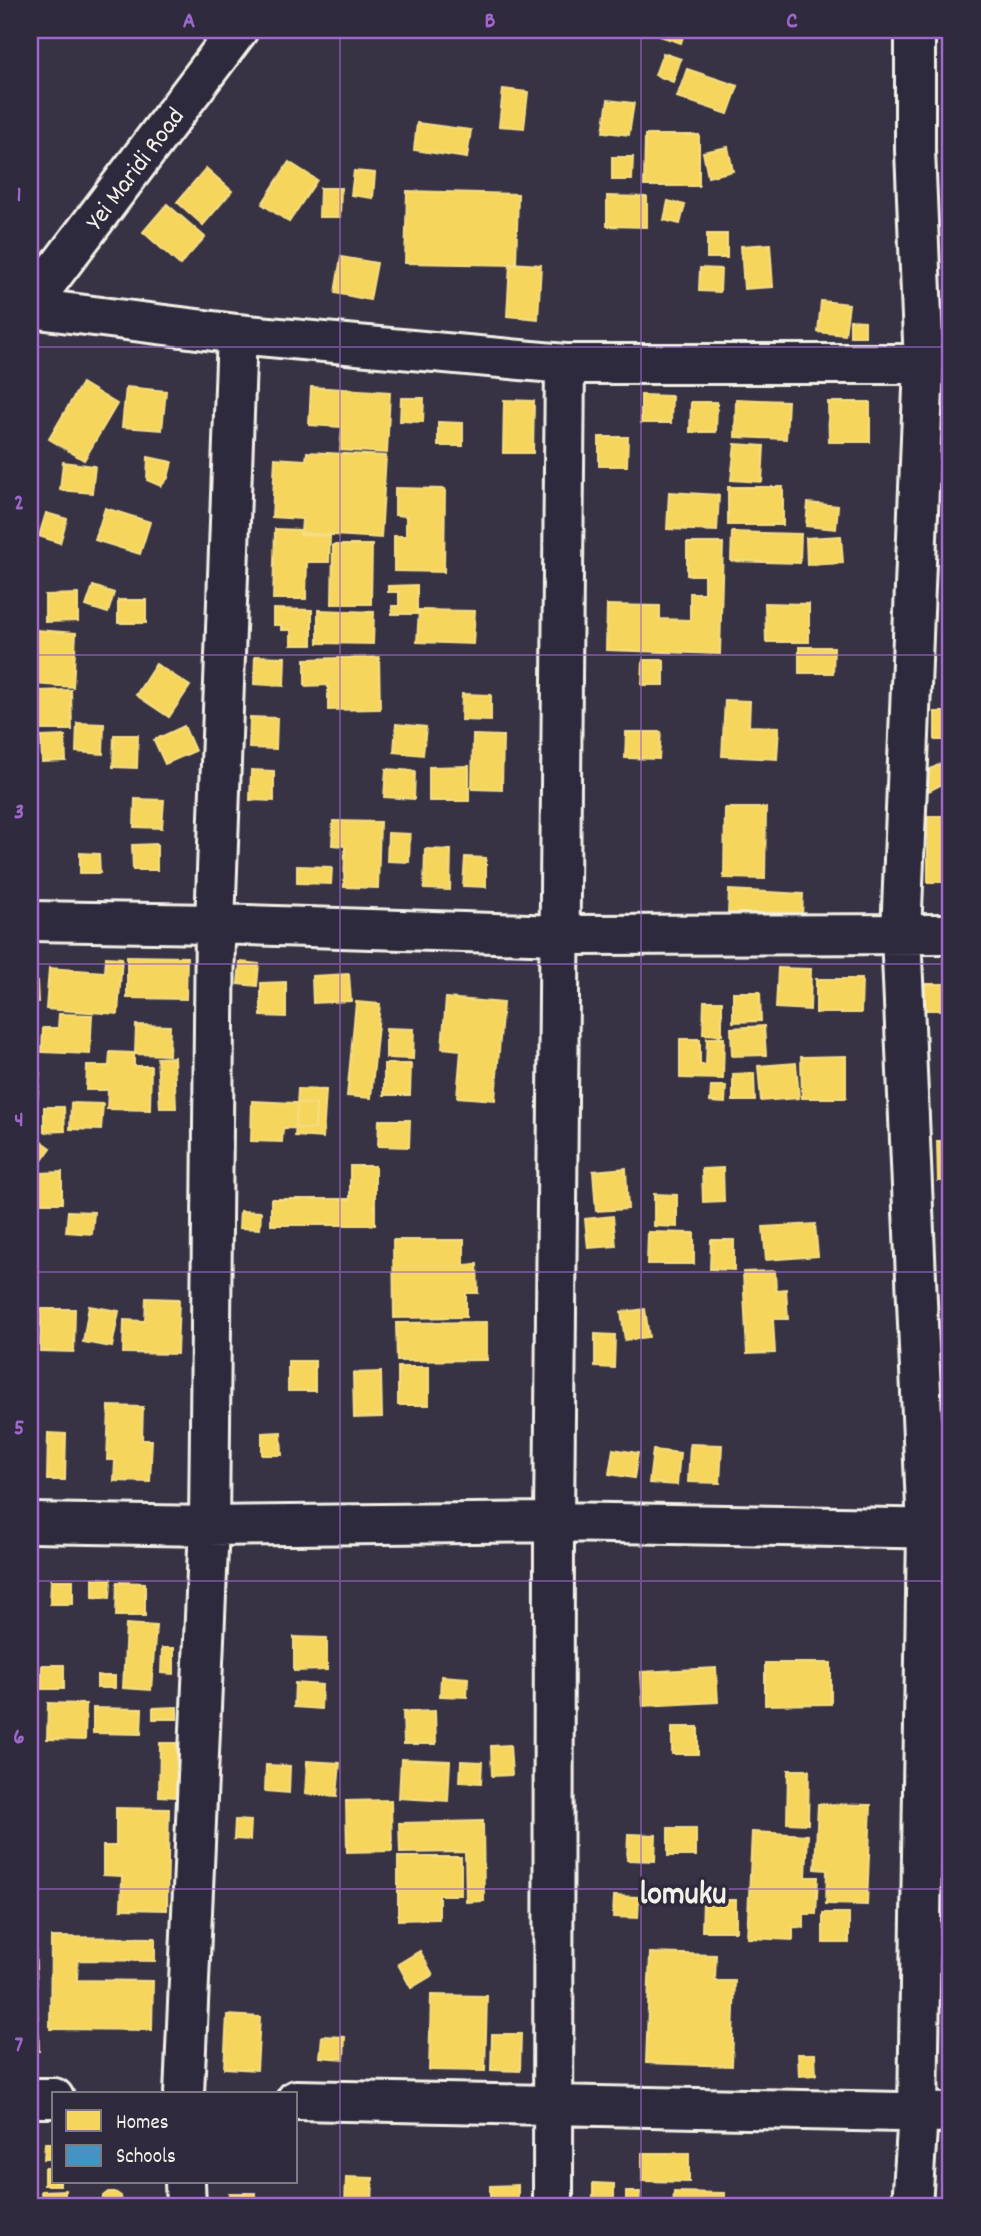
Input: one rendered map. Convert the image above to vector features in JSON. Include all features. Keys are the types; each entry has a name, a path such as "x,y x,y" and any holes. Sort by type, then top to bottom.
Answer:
{"street":[{"name":"Yei Maridi Road","path":"30,307 238,30"},
{"path":"912,2206 935,2113 939,1530 901,934 924,364 915,150 915,30"},
{"path":"30,307 237,334 565,364 924,364"},
{"path":"184,2092 209,1525 215,924 237,334"},
{"path":"553,2206 554,1522 565,364"},
{"path":"30,921 559,935 951,934"},
{"path":"30,1523 209,1525 554,1522 939,1530"},
{"path":"30,2098 52,2098"},
{"path":"298,2100 935,2113"},
{"path":"185,2184 186,2206"}],"shaded area":[{"path":"934,1549 951,1549 951,2071 930,2070"}],"building: Homes":[{"path":"662,30 685,30 681,43 660,36"},
{"path":"663,53 681,59 673,82 655,75"},
{"path":"687,69 738,86 728,114 677,97"},
{"path":"503,89 528,92 524,128 499,126"},
{"path":"608,100 634,103 629,135 603,132"},
{"path":"417,123 471,130 467,158 414,150"},
{"path":"645,135 699,135 699,186 644,186"},
{"path":"728,147 733,171 708,177 703,152"},
{"path":"612,157 633,157 632,180 612,180"},
{"path":"289,162 317,180 289,222 262,204"},
{"path":"206,168 232,191 203,225 177,202"},
{"path":"354,171 375,173 373,198 351,195"},
{"path":"320,188 341,188 340,217 319,217"},
{"path":"407,191 518,194 516,265 405,263"},
{"path":"607,196 647,197 647,227 607,226"},
{"path":"668,201 685,205 680,224 664,220"},
{"path":"167,204 205,237 180,265 143,232"},
{"path":"707,234 727,234 727,258 707,258"},
{"path":"770,244 773,287 744,289 741,246"},
{"path":"341,257 377,263 370,300 335,293"},
{"path":"510,263 541,265 538,319 507,316"},
{"path":"700,268 721,269 720,292 699,291"},
{"path":"821,301 849,304 845,335 818,332"},
{"path":"850,320 865,321 865,336 850,336"},
{"path":"82,383 117,404 84,460 49,439"},
{"path":"126,387 166,391 162,430 122,427"},
{"path":"311,387 390,392 387,453 340,450 342,427 309,425"},
{"path":"641,395 672,396 671,423 641,423"},
{"path":"401,398 424,398 423,422 400,421"},
{"path":"736,399 788,401 786,439 735,437"},
{"path":"504,400 534,401 533,453 503,453"},
{"path":"691,402 717,402 716,432 690,432"},
{"path":"828,402 870,402 870,442 829,442"},
{"path":"946,402 951,402 951,434 942,433"},
{"path":"438,422 463,423 463,446 438,446"},
{"path":"599,437 628,437 627,466 599,466"},
{"path":"735,444 764,446 762,482 731,480"},
{"path":"307,452 386,456 381,538 301,533 302,519 272,517 275,458 306,460"},
{"path":"148,457 172,462 168,478 161,486 147,480"},
{"path":"63,462 95,466 92,493 60,490"},
{"path":"728,487 783,487 783,525 728,525"},
{"path":"395,488 445,489 444,572 394,571 394,536 406,536 406,516 395,515"},
{"path":"669,492 719,495 717,531 667,529"},
{"path":"808,503 838,506 836,529 806,526"},
{"path":"30,506 35,508 30,522"},
{"path":"105,508 150,522 140,554 95,540"},
{"path":"46,513 67,519 60,543 39,536"},
{"path":"275,529 300,530 300,535 330,536 329,562 307,562 306,599 273,599"},
{"path":"732,532 801,534 800,563 731,561"},
{"path":"841,536 843,563 807,565 806,538"},
{"path":"687,543 723,543 720,654 606,650 607,605 660,606 660,619 690,620 690,593 704,593 704,575 687,575"},
{"path":"333,545 372,545 371,604 332,604"},
{"path":"417,585 417,614 392,614 392,606 399,606 399,592 388,592 388,586"},
{"path":"93,586 114,593 108,613 86,606"},
{"path":"78,594 78,621 45,622 45,595"},
{"path":"118,600 146,600 146,623 118,623"},
{"path":"765,603 809,604 809,642 766,642"},
{"path":"948,604 951,604 951,636 947,636"},
{"path":"273,609 312,610 312,645 291,645 291,630 281,630 281,625 273,625"},
{"path":"318,610 374,612 373,644 318,643"},
{"path":"419,610 475,611 473,644 417,642"},
{"path":"36,630 76,633 73,687 33,684"},
{"path":"799,647 834,647 833,673 799,673"},
{"path":"255,656 285,657 284,686 254,684"},
{"path":"379,657 380,709 328,710 328,685 305,686 305,659"},
{"path":"643,660 664,660 664,685 642,685"},
{"path":"156,664 190,686 169,717 136,695"},
{"path":"71,690 72,730 37,730 35,691"},
{"path":"462,694 491,695 491,721 461,720"},
{"path":"725,700 750,701 749,726 779,727 777,759 722,756"},
{"path":"935,712 951,712 951,740 935,740"},
{"path":"250,717 277,718 276,749 249,748"},
{"path":"77,723 104,724 103,754 76,752"},
{"path":"396,724 426,727 423,755 394,752"},
{"path":"184,726 195,751 165,764 154,740"},
{"path":"626,732 661,732 659,759 625,758"},
{"path":"114,735 138,735 137,768 113,767"},
{"path":"473,735 503,736 502,790 472,789"},
{"path":"65,736 66,761 42,762 41,737"},
{"path":"940,764 948,781 929,791 921,774"},
{"path":"469,766 469,801 429,801 429,767"},
{"path":"386,769 415,771 414,799 384,797"},
{"path":"251,770 274,771 274,801 250,800"},
{"path":"30,783 34,783 30,887"},
{"path":"135,799 164,800 162,828 134,827"},
{"path":"725,808 766,808 765,879 724,878"},
{"path":"928,816 951,816 951,882 928,882"},
{"path":"333,821 380,822 378,888 344,887 345,846 332,845"},
{"path":"388,833 410,834 409,862 387,861"},
{"path":"157,844 157,870 133,870 132,845"},
{"path":"425,849 451,850 450,890 424,889"},
{"path":"80,853 99,854 100,873 80,873"},
{"path":"465,857 486,858 486,887 463,886"},
{"path":"297,866 332,867 331,884 297,883"},
{"path":"729,890 803,894 802,917 728,914"},
{"path":"127,956 187,957 186,999 127,998"},
{"path":"106,957 122,958 118,1014 46,1009 49,968 105,972"},
{"path":"240,962 259,964 257,986 238,984"},
{"path":"778,968 811,969 810,1010 776,1008"},
{"path":"349,974 351,1001 313,1003 312,976"},
{"path":"816,979 862,979 861,1013 816,1013"},
{"path":"30,982 37,982 38,1002 30,1002"},
{"path":"286,982 286,1017 261,1016 261,983"},
{"path":"925,984 947,984 947,1010 925,1010"},
{"path":"733,992 760,992 761,1021 733,1022"},
{"path":"446,998 503,1003 495,1100 457,1097 461,1050 442,1048"},
{"path":"704,1001 722,1001 722,1035 703,1034"},
{"path":"356,1002 380,1004 371,1098 347,1096"},
{"path":"59,1014 92,1015 90,1054 42,1052 43,1028 58,1028"},
{"path":"136,1025 170,1026 169,1055 135,1054"},
{"path":"764,1026 766,1055 732,1056 731,1028"},
{"path":"386,1028 414,1029 413,1059 386,1058"},
{"path":"30,1030 35,1030 35,1048 30,1048"},
{"path":"707,1038 724,1038 723,1079 680,1078 680,1039 700,1039 700,1065 706,1065"},
{"path":"110,1052 134,1053 134,1066 151,1066 150,1110 107,1109 108,1090 86,1090 87,1066 109,1066"},
{"path":"846,1056 846,1098 802,1098 801,1057"},
{"path":"174,1057 176,1108 160,1108 157,1058"},
{"path":"796,1063 799,1098 761,1101 758,1066"},
{"path":"384,1064 411,1064 410,1095 384,1095"},
{"path":"30,1072 40,1073 37,1102 30,1102"},
{"path":"754,1073 755,1101 733,1101 733,1074"},
{"path":"711,1086 726,1086 725,1103 710,1102"},
{"path":"298,1089 326,1090 323,1138 295,1136"},
{"path":"252,1101 316,1104 315,1129 283,1128 282,1142 251,1141"},
{"path":"71,1103 103,1104 101,1130 70,1129"},
{"path":"44,1107 64,1107 65,1131 44,1132"},
{"path":"379,1120 410,1120 409,1147 378,1146"},
{"path":"33,1135 51,1148 33,1173 30,1171 30,1140"},
{"path":"937,1141 951,1141 951,1181 938,1181"},
{"path":"350,1166 375,1166 375,1225 271,1225 271,1199 350,1199"},
{"path":"626,1168 628,1209 596,1211 593,1171"},
{"path":"723,1168 724,1201 703,1202 702,1169"},
{"path":"62,1172 62,1203 39,1203 39,1173"},
{"path":"654,1194 677,1195 677,1227 654,1226"},
{"path":"68,1211 94,1212 92,1234 66,1232"},
{"path":"240,1211 261,1212 260,1229 239,1228"},
{"path":"613,1216 616,1246 588,1248 585,1219"},
{"path":"815,1224 818,1256 766,1260 763,1227"},
{"path":"648,1232 694,1233 694,1264 647,1264"},
{"path":"393,1240 464,1240 464,1265 477,1264 478,1293 466,1293 466,1317 394,1318"},
{"path":"711,1240 734,1240 734,1270 710,1269"},
{"path":"775,1271 776,1290 786,1289 788,1319 773,1319 775,1353 747,1354 743,1272"},
{"path":"146,1298 179,1299 177,1354 123,1353 124,1320 145,1321"},
{"path":"89,1306 119,1311 112,1347 83,1342"},
{"path":"41,1309 75,1309 74,1352 40,1351"},
{"path":"645,1309 649,1337 625,1340 621,1312"},
{"path":"487,1322 487,1360 397,1361 396,1323"},
{"path":"595,1334 615,1335 614,1368 595,1367"},
{"path":"288,1361 315,1361 315,1391 288,1391"},
{"path":"398,1367 429,1367 429,1405 398,1405"},
{"path":"381,1372 382,1417 354,1418 353,1373"},
{"path":"109,1406 143,1407 142,1440 152,1440 150,1482 114,1481 115,1460 107,1460"},
{"path":"281,1432 282,1455 262,1455 262,1433"},
{"path":"48,1433 66,1434 65,1480 47,1480"},
{"path":"690,1444 722,1445 720,1483 688,1482"},
{"path":"613,1449 638,1453 634,1478 609,1474"},
{"path":"653,1450 680,1453 677,1485 649,1483"},
{"path":"93,1578 111,1579 110,1598 93,1597"},
{"path":"51,1580 73,1580 73,1604 50,1604"},
{"path":"117,1582 145,1583 145,1616 116,1616"},
{"path":"126,1624 156,1626 151,1690 123,1688"},
{"path":"294,1637 327,1638 327,1670 294,1671"},
{"path":"162,1648 174,1648 174,1674 161,1673"},
{"path":"765,1663 831,1663 831,1704 765,1705"},
{"path":"42,1665 64,1665 64,1689 41,1689"},
{"path":"716,1668 718,1702 643,1706 641,1672"},
{"path":"97,1676 115,1676 115,1688 97,1688"},
{"path":"441,1676 468,1678 467,1697 440,1696"},
{"path":"295,1683 322,1685 321,1709 294,1707"},
{"path":"48,1703 86,1704 85,1740 47,1739"},
{"path":"177,1707 177,1719 153,1719 153,1708"},
{"path":"93,1708 142,1709 141,1734 93,1733"},
{"path":"435,1711 436,1744 404,1744 403,1712"},
{"path":"672,1727 698,1727 698,1754 672,1754"},
{"path":"160,1743 177,1743 176,1797 159,1796"},
{"path":"510,1745 512,1775 492,1776 491,1746"},
{"path":"401,1759 450,1761 448,1801 399,1798"},
{"path":"307,1761 340,1763 337,1796 305,1794"},
{"path":"461,1761 482,1762 481,1783 460,1782"},
{"path":"266,1765 290,1766 289,1793 265,1791"},
{"path":"788,1770 809,1770 808,1824 787,1823"},
{"path":"391,1800 392,1851 347,1852 346,1801"},
{"path":"818,1804 871,1805 867,1905 826,1904 827,1870 815,1869"},
{"path":"116,1808 169,1809 167,1910 121,1909 122,1876 103,1875 103,1846 116,1846"},
{"path":"235,1820 251,1821 250,1840 234,1839"},
{"path":"483,1821 484,1901 466,1902 465,1852 400,1853 399,1823"},
{"path":"668,1828 696,1828 696,1856 668,1856"},
{"path":"752,1832 808,1835 806,1877 818,1877 816,1914 804,1914 804,1928 793,1927 793,1940 747,1938"},
{"path":"628,1834 656,1835 655,1861 627,1860"},
{"path":"398,1857 461,1857 461,1895 439,1895 439,1919 398,1920"},
{"path":"32,1883 34,1909 30,1909"},
{"path":"614,1896 639,1897 638,1918 613,1917"},
{"path":"703,1900 736,1900 736,1931 702,1931"},
{"path":"823,1913 849,1913 849,1943 823,1943"},
{"path":"51,1937 155,1938 155,1961 78,1960 77,1980 153,1981 152,2030 50,2029"},
{"path":"35,1938 39,2051 30,2051 30,1939"},
{"path":"420,1951 433,1975 411,1988 398,1964"},
{"path":"650,1953 716,1955 715,1981 735,1981 732,2066 646,2063"},
{"path":"431,1995 487,1996 485,2071 429,2070"},
{"path":"227,2015 260,2017 257,2070 224,2068"},
{"path":"492,2034 521,2034 520,2071 491,2070"},
{"path":"322,2036 345,2037 344,2059 320,2057"},
{"path":"798,2054 815,2054 816,2075 799,2076"},
{"path":"45,2143 52,2143 52,2159 44,2159"},
{"path":"642,2153 689,2153 689,2182 642,2181"},
{"path":"44,2168 52,2168 52,2184 60,2185 44,2185"},
{"path":"346,2177 373,2178 372,2206 345,2206"},
{"path":"593,2183 614,2184 614,2206 593,2206"},
{"path":"518,2185 518,2206 490,2206 490,2186"},
{"path":"65,2190 65,2206 42,2206 41,2191"},
{"path":"108,2192 121,2196 122,2206 102,2206 103,2196"},
{"path":"626,2192 640,2192 639,2206 626,2206"},
{"path":"674,2192 725,2193 725,2206 673,2206"},
{"path":"229,2193 256,2193 256,2206 228,2206"},
{"path":"167,2204 167,2206 136,2206"}],"building: Schools":[{"path":"945,1730 951,1730 951,1768 946,1768"},
{"path":"944,1776 951,1776 951,1977 941,1977"}],"district":[{"name":"lomuku","path":"683,1891"}]}
